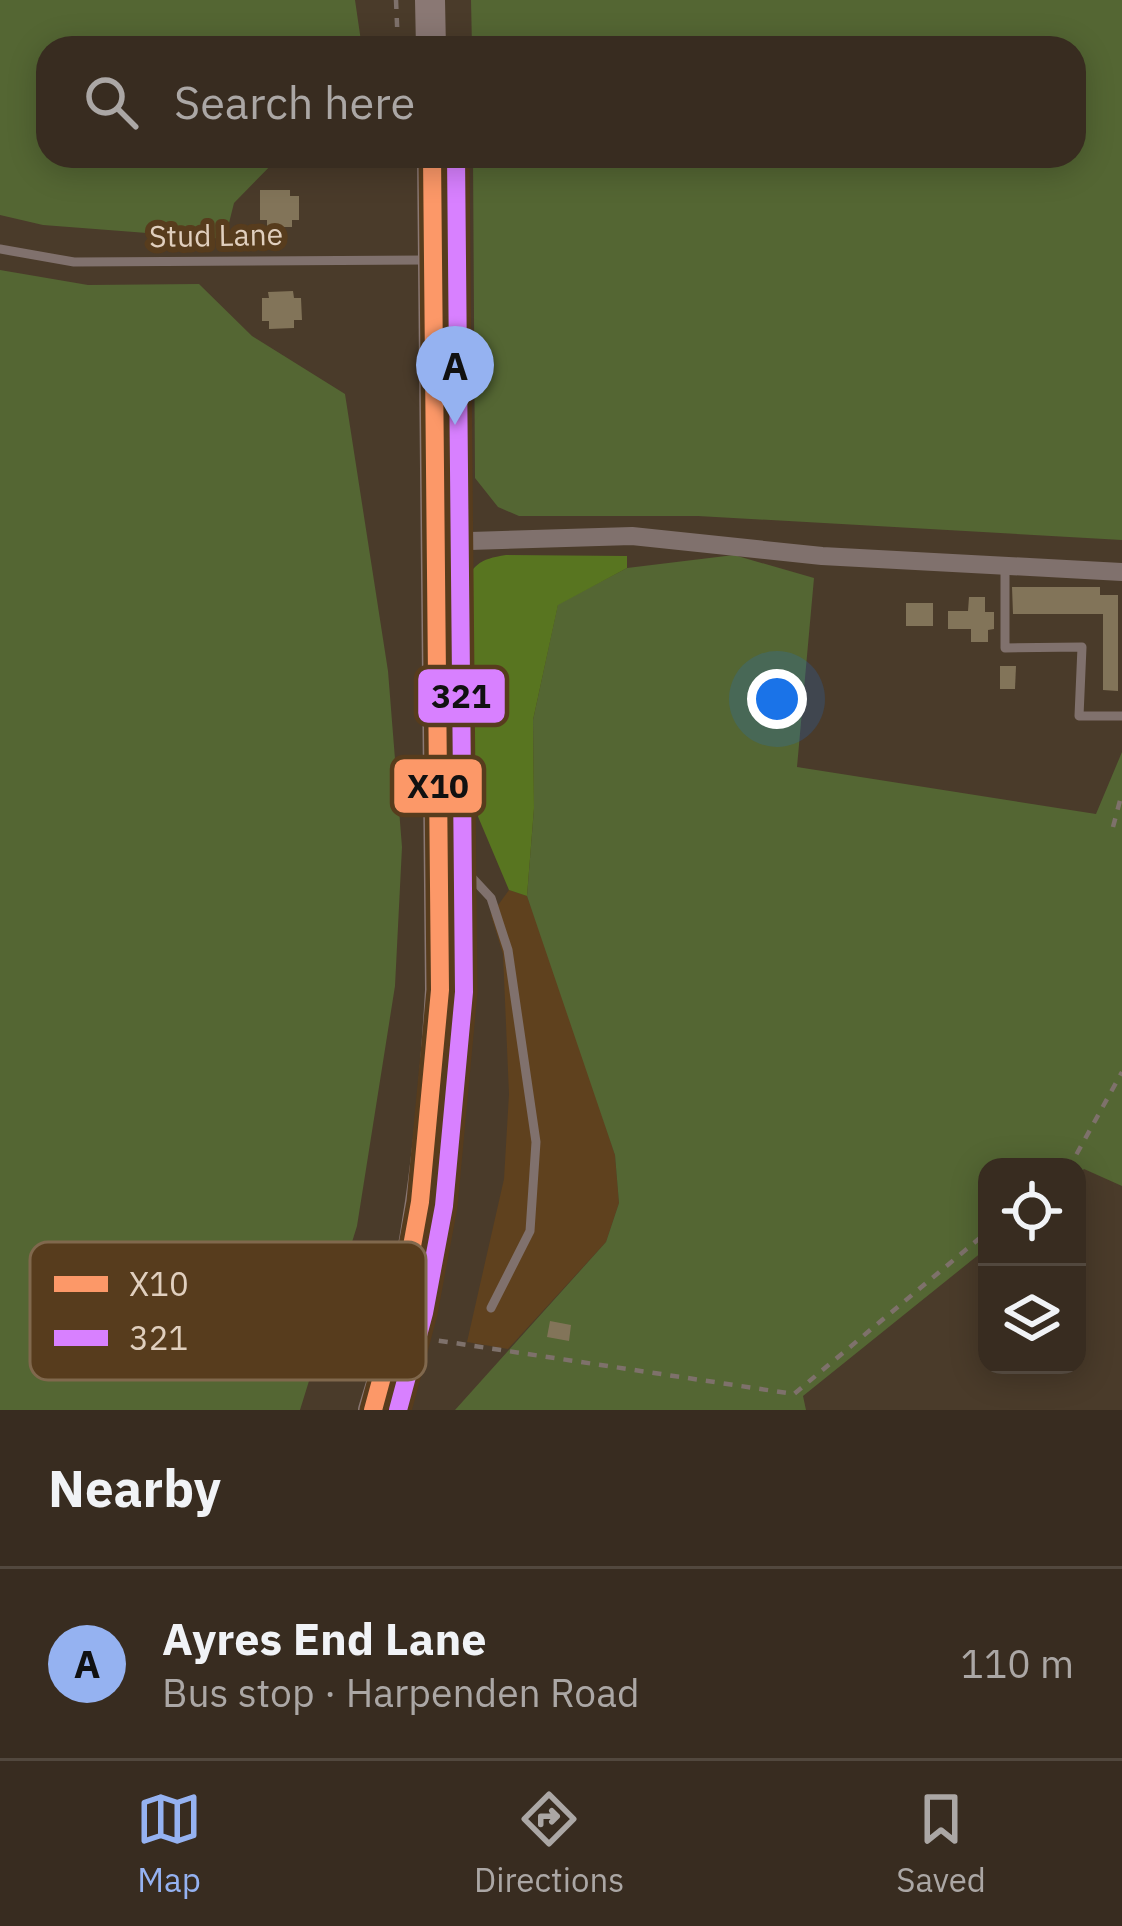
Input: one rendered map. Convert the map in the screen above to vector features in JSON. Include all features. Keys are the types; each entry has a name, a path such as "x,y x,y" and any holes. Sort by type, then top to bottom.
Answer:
{"main road":[{"path":"430,0 430,36"},
{"path":"410,1242 433,1110 441,862 432,168"},
{"path":"373,1410 381,1380"}],"street":[{"path":"438,542 632,536 822,556 1122,572"}],"lane":[{"name":"Stud Lane","path":"0,249 74,262 434,260"},
{"path":"1005,568 1005,648 1082,647 1079,716 1122,716"},
{"path":"441,862 464,869 491,898 508,950 536,1142 530,1231 491,1308"}],"path":[{"path":"396,0 398,36"},
{"path":"1113,827 1122,793"},
{"path":"1074,1158 1122,1072"},
{"path":"426,1339 794,1394 978,1240"}],"shaded area":[{"path":"509,890 527,896 561,989 615,1155 619,1203 606,1242 508,1349 467,1342 504,1179 509,1094 503,954 491,915"}],"green space":[{"path":"0,0 355,0 360,36 36,36 36,168 268,168 234,203 225,239 43,225 0,215"},
{"path":"471,0 1122,0 1122,540 698,516 519,516 498,507 475,478 473,168 1086,168 1086,36 472,36"},
{"path":"0,270 88,285 199,284 252,336 345,394 388,671 402,847 395,986 357,1226 352,1242 30,1242 30,1380 309,1380 300,1410 0,1410"},
{"path":"506,555 627,556 627,568 558,605 533,720 534,808 527,896 509,890 463,781 462,590 478,565"},
{"path":"734,555 814,578 797,767 1096,814 1122,752 1122,1186 1086,1170 1086,1158 978,1158 978,1255 803,1396 806,1410 455,1410 606,1242 619,1203 615,1155 527,896 534,808 533,720 558,604 627,568"}],"building":[{"path":"260,190 290,190 290,196 299,196 299,220 292,220 292,227 267,227 267,220 260,220"},
{"path":"293,291 294,298 301,298 302,320 294,320 294,328 269,329 269,321 262,321 262,298 269,298 268,292"},
{"path":"1012,587 1100,587 1100,595 1118,595 1118,691 1103,690 1103,614 1013,614"},
{"path":"969,597 985,597 985,612 994,612 988,642 971,642 971,629 948,629 948,611 968,611"},
{"path":"906,603 933,603 933,626 906,626"},
{"path":"1000,666 1016,666 1015,689 1000,689"},
{"path":"550,1321 571,1325 569,1341 547,1337"}],"transit line":[{"name":"X10","path":"413,1242 440,990 432,168"},
{"name":"321","path":"426,1302 444,1206 464,992 456,168"},
{"name":"X10","path":"373,1410 381,1380"},
{"name":"321","path":"398,1410 406,1380"}],"place":[{"name":"Ayres End Lane","path":"455,425"}]}
